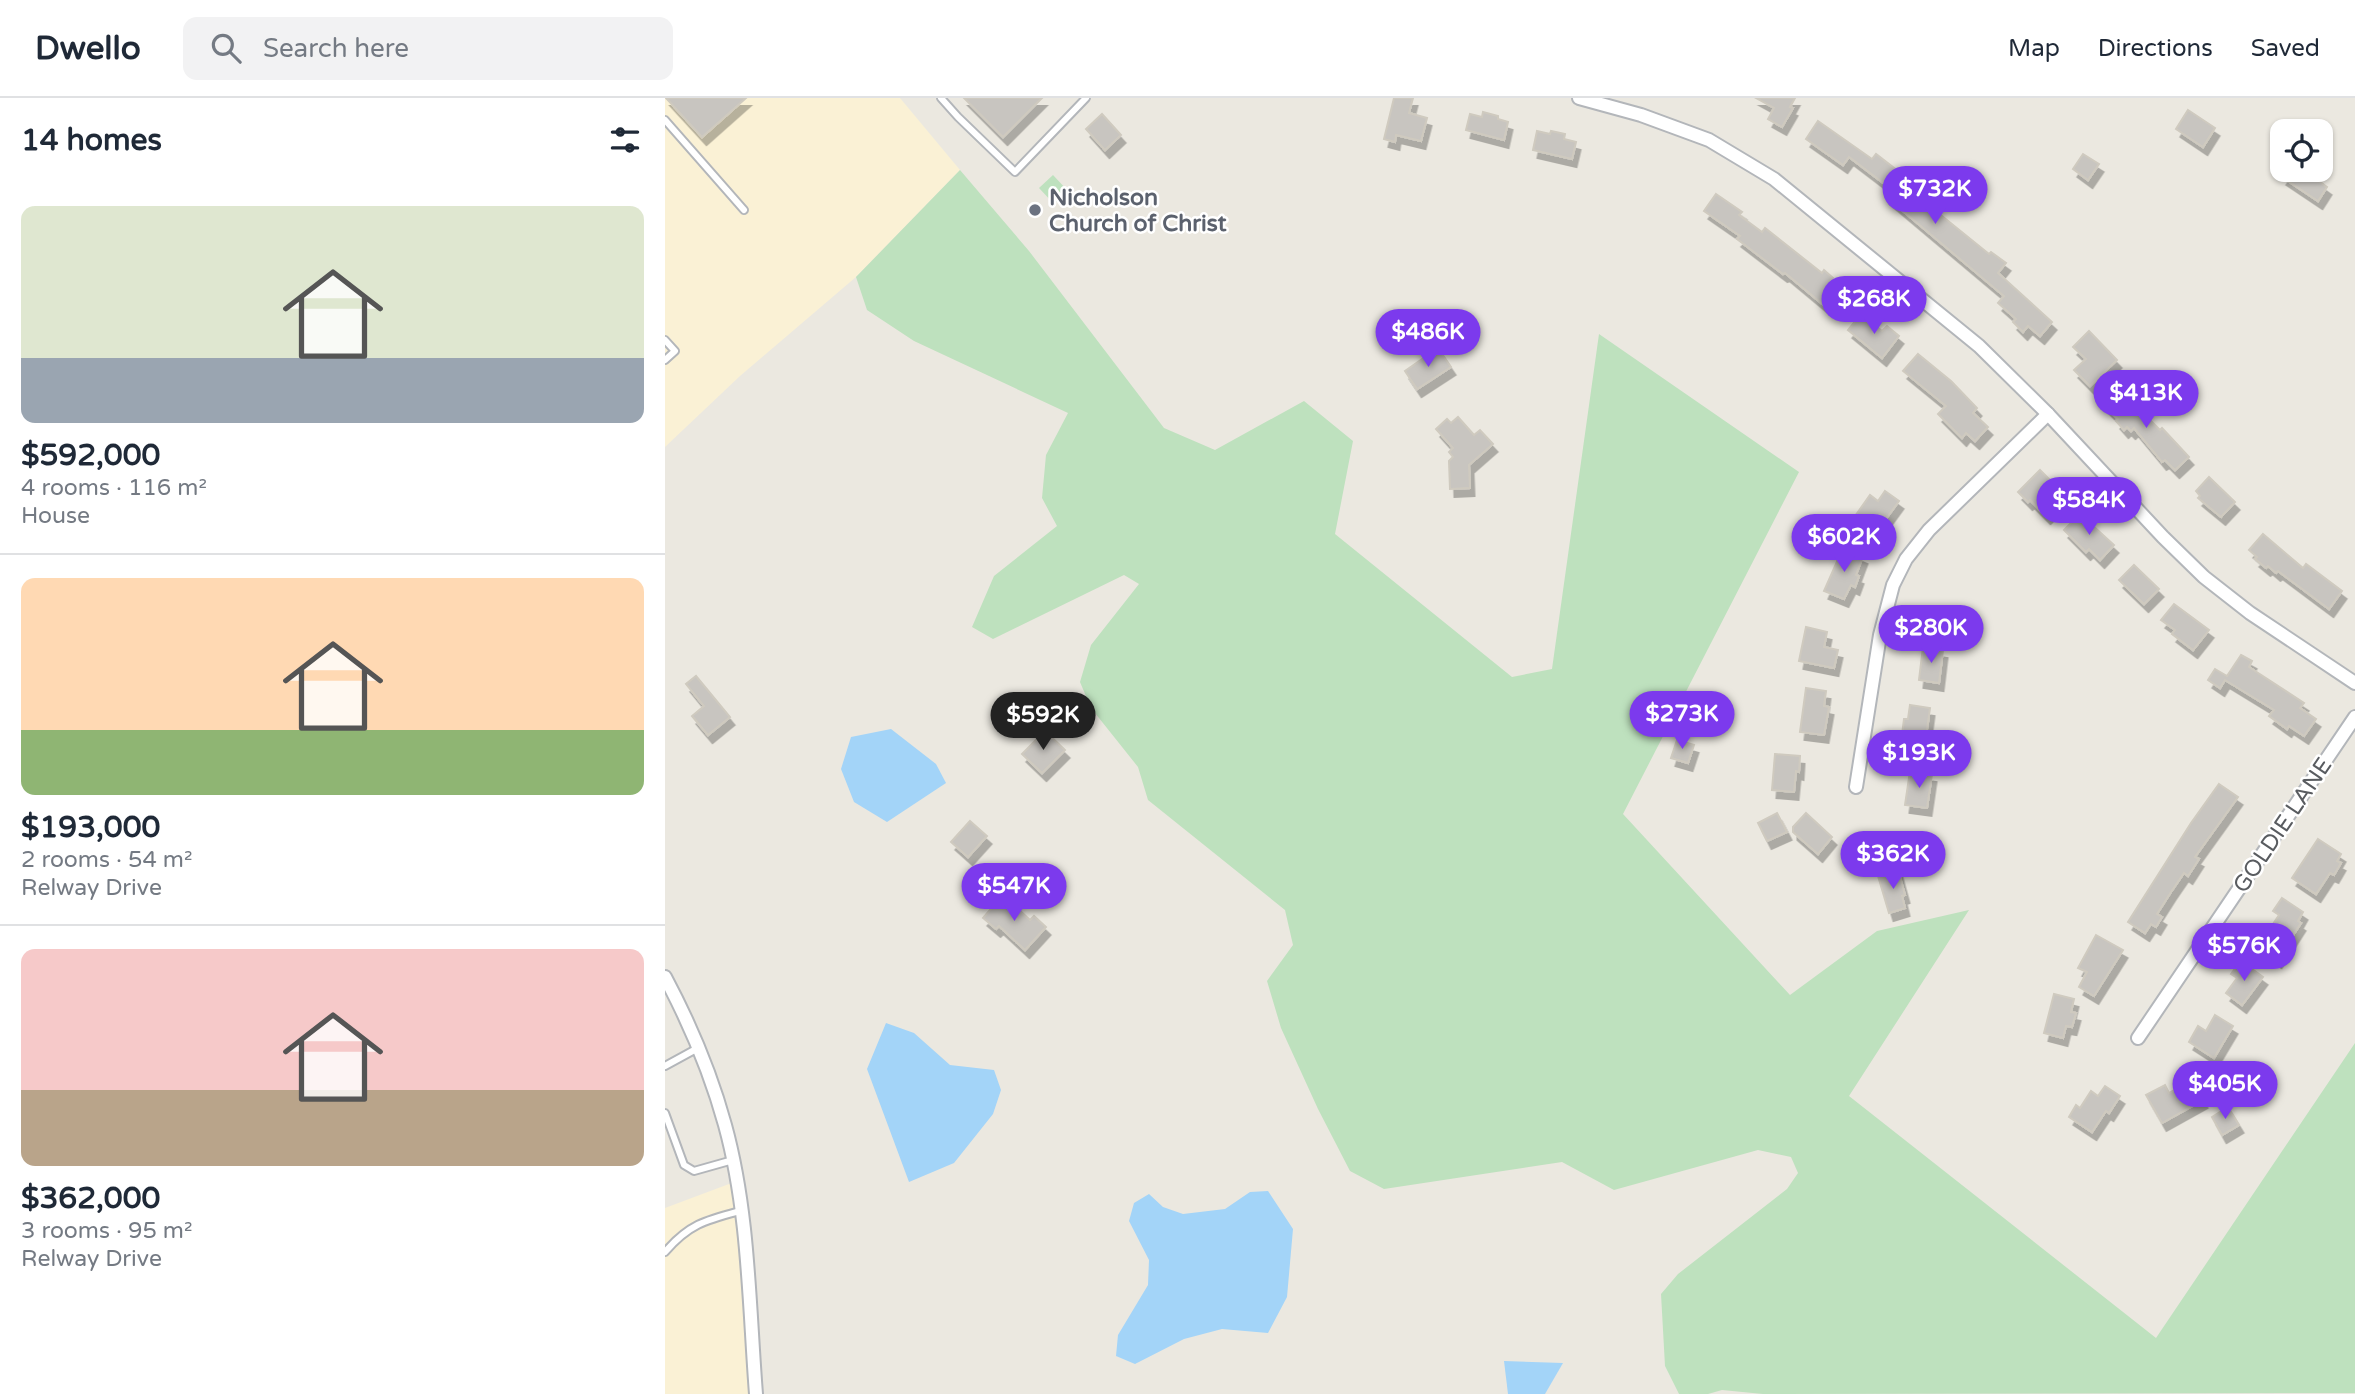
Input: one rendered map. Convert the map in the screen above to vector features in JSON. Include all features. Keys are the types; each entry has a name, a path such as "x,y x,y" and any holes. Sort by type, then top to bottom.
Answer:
{"street":[{"path":"1579,98 1641,115 1709,140 1775,179 1979,346 2204,577 2250,613 2355,683"},
{"path":"1856,787 1879,635 1893,585 1906,559 1929,530 2048,414"},
{"name":"GOLDIE LANE","path":"2138,1038 2355,717"},
{"path":"665,977 683,1011 726,1127 747,1261 755,1394"}],"lane":[{"path":"941,98 1015,172 1086,98"},
{"path":"665,120 744,210"},
{"path":"665,340 675,351 665,360"},
{"path":"665,1066 698,1048"},
{"path":"665,1113 684,1165 694,1171 733,1160"},
{"path":"665,1252 689,1228 740,1211"}],"shaded area":[{"path":"665,98 900,98 960,170 856,277 740,376 665,447"},
{"path":"737,1181 756,1394 665,1394 665,1208"}],"green space":[{"path":"960,170 1029,251 1164,428 1215,450 1304,401 1353,441 1335,534 1512,677 1552,669 1599,334 1799,472 1623,814 1790,995 1877,931 1969,910 1849,1096 2156,1338 2355,1043 2355,1393 1763,1394 1722,1390 1708,1394 1679,1394 1665,1366 1661,1294 1678,1274 1787,1189 1798,1173 1791,1157 1758,1150 1614,1190 1562,1162 1384,1189 1350,1171 1281,1028 1267,981 1293,945 1285,910 1148,800 1138,767 1091,708 1080,682 1091,645 1139,584 1124,575 993,639 972,627 994,576 1057,526 1042,498 1046,455 1068,413 914,341 867,310 856,277"},
{"path":"1053,175 1068,191 1054,204 1039,188"}],"water":[{"path":"891,729 936,764 946,783 887,822 854,802 841,769 851,737"},
{"path":"886,1023 914,1033 950,1065 994,1070 1001,1090 993,1114 954,1163 909,1182 867,1069"},
{"path":"1268,1191 1293,1229 1287,1297 1268,1333 1222,1329 1184,1339 1135,1364 1116,1356 1118,1335 1148,1285 1149,1260 1129,1221 1134,1203 1149,1194 1163,1207 1183,1214 1225,1209 1250,1192"},
{"path":"1504,1361 1563,1363 1545,1394 1508,1394"}],"building":[{"path":"666,98 746,98 702,137"},
{"name":"Nicholson Church of Christ","path":"964,98 1042,98 1003,137"},
{"path":"1394,98 1413,98 1409,113 1427,118 1421,141 1396,135 1395,142 1384,139"},
{"path":"1756,98 1795,98 1790,107 1793,108 1782,127 1768,119 1774,108"},
{"path":"2188,110 2215,128 2203,147 2176,129"},
{"path":"1483,112 1508,122 1504,140 1466,130 1470,114 1482,117"},
{"path":"1102,114 1121,135 1105,150 1086,129"},
{"path":"1818,121 1872,159 1876,154 1916,185 1911,191 1989,254 1991,252 2006,263 1998,273 2052,322 2040,336 2028,326 2023,332 2013,322 2016,319 1998,303 2004,296 1885,196 1891,189 1849,157 1843,165 1806,139"},
{"path":"1537,131 1565,134 1564,139 1576,142 1572,159 1533,150"},
{"path":"2083,154 2099,164 2088,180 2073,169"},
{"path":"2290,182 2320,182 2327,187 2318,201"},
{"path":"1716,194 1742,212 1739,215 1762,232 1765,228 1822,273 1824,270 1833,278 1831,281 1841,289 1826,307 1785,273 1737,239 1740,236 1704,211"},
{"path":"1861,314 1882,331 1887,326 1899,336 1882,358 1848,330"},
{"path":"2089,331 2117,360 2090,386 2074,370 2086,359 2073,347"},
{"path":"1438,348 1451,367 1417,389 1405,371"},
{"path":"1918,354 1951,381 1977,408 1973,413 1988,427 1975,441 1966,433 1962,438 1938,414 1946,406 1903,371"},
{"path":"2120,391 2133,404 2138,400 2146,408 2142,412 2160,430 2162,428 2189,457 2175,470 2165,460 2162,462 2134,428 2131,431 2127,427 2124,430 2116,421 2118,419 2105,406"},
{"path":"1458,417 1474,435 1480,430 1493,444 1469,465 1470,488 1450,489 1449,461 1453,457 1449,452 1453,448 1436,429 1447,419 1451,423"},
{"path":"2040,470 2051,481 2047,485 2062,501 2046,516 2018,492"},
{"path":"2209,477 2235,502 2221,517 2198,498 2200,496 2196,491"},
{"path":"1885,491 1899,501 1875,534 1853,519 1870,495 1878,501"},
{"path":"2080,514 2114,545 2100,560 2089,549 2086,552 2064,530"},
{"path":"2263,534 2303,568 2306,564 2342,591 2329,609 2278,571 2276,573 2268,566 2266,568 2255,559 2257,557 2249,550"},
{"path":"1843,548 1863,556 1855,587 1851,585 1844,599 1824,591"},
{"path":"2134,565 2159,589 2144,604 2119,580"},
{"path":"2174,604 2209,630 2193,650 2172,634 2175,630 2161,620"},
{"path":"1806,627 1827,632 1824,647 1838,650 1834,668 1799,661"},
{"path":"1923,647 1943,650 1939,683 1919,680"},
{"path":"2241,655 2252,661 2249,667 2304,703 2300,708 2316,719 2304,736 2289,726 2287,729 2269,716 2274,710 2225,680 2220,688 2208,680 2215,669 2227,676"},
{"path":"696,676 730,717 708,735 692,716 704,706 686,684"},
{"path":"1806,688 1826,691 1824,706 1829,707 1824,735 1800,732"},
{"path":"1910,705 1930,708 1924,751 1905,748 1907,736 1902,735 1904,719 1908,719"},
{"path":"1045,731 1065,750 1042,773 1022,754"},
{"path":"1677,740 1694,745 1688,763 1671,758"},
{"path":"1775,754 1800,756 1794,792 1772,790"},
{"path":"1910,771 1932,774 1927,808 1905,805"},
{"path":"2219,784 2238,797 2195,857 2199,859 2188,876 2184,873 2157,914 2162,917 2156,927 2151,924 2145,933 2128,922"},
{"path":"1777,813 1787,832 1767,841 1758,823"},
{"path":"1806,813 1832,837 1818,854 1793,832 1793,827"},
{"path":"970,821 987,836 968,857 951,842"},
{"path":"2318,839 2341,854 2337,861 2341,863 2334,875 2330,873 2316,894 2292,878"},
{"path":"1898,870 1905,895 1902,896 1905,908 1889,913 1878,876"},
{"path":"1003,895 1030,920 1034,916 1046,927 1025,950 999,926 996,929 983,918"},
{"path":"2282,898 2303,912 2298,921 2301,923 2277,960 2253,944 2261,933 2265,936 2279,915 2273,911"},
{"path":"2096,935 2123,950 2094,996 2079,987 2087,972 2078,968"},
{"path":"2241,961 2263,977 2242,1005 2226,993 2237,978 2231,974"},
{"path":"2054,994 2074,999 2071,1012 2076,1013 2072,1027 2066,1026 2063,1038 2044,1033"},
{"path":"2215,1015 2233,1026 2214,1058 2189,1042 2198,1026 2206,1031"},
{"path":"2192,1080 2203,1100 2162,1123 2146,1095 2165,1085 2169,1093"},
{"path":"2105,1086 2120,1096 2092,1132 2069,1117 2076,1105 2080,1108 2091,1091 2098,1096"},
{"path":"2228,1107 2239,1125 2222,1135 2212,1117"}],"place":[{"name":"Nicholson Church of Christ","path":"1035,210"}]}
